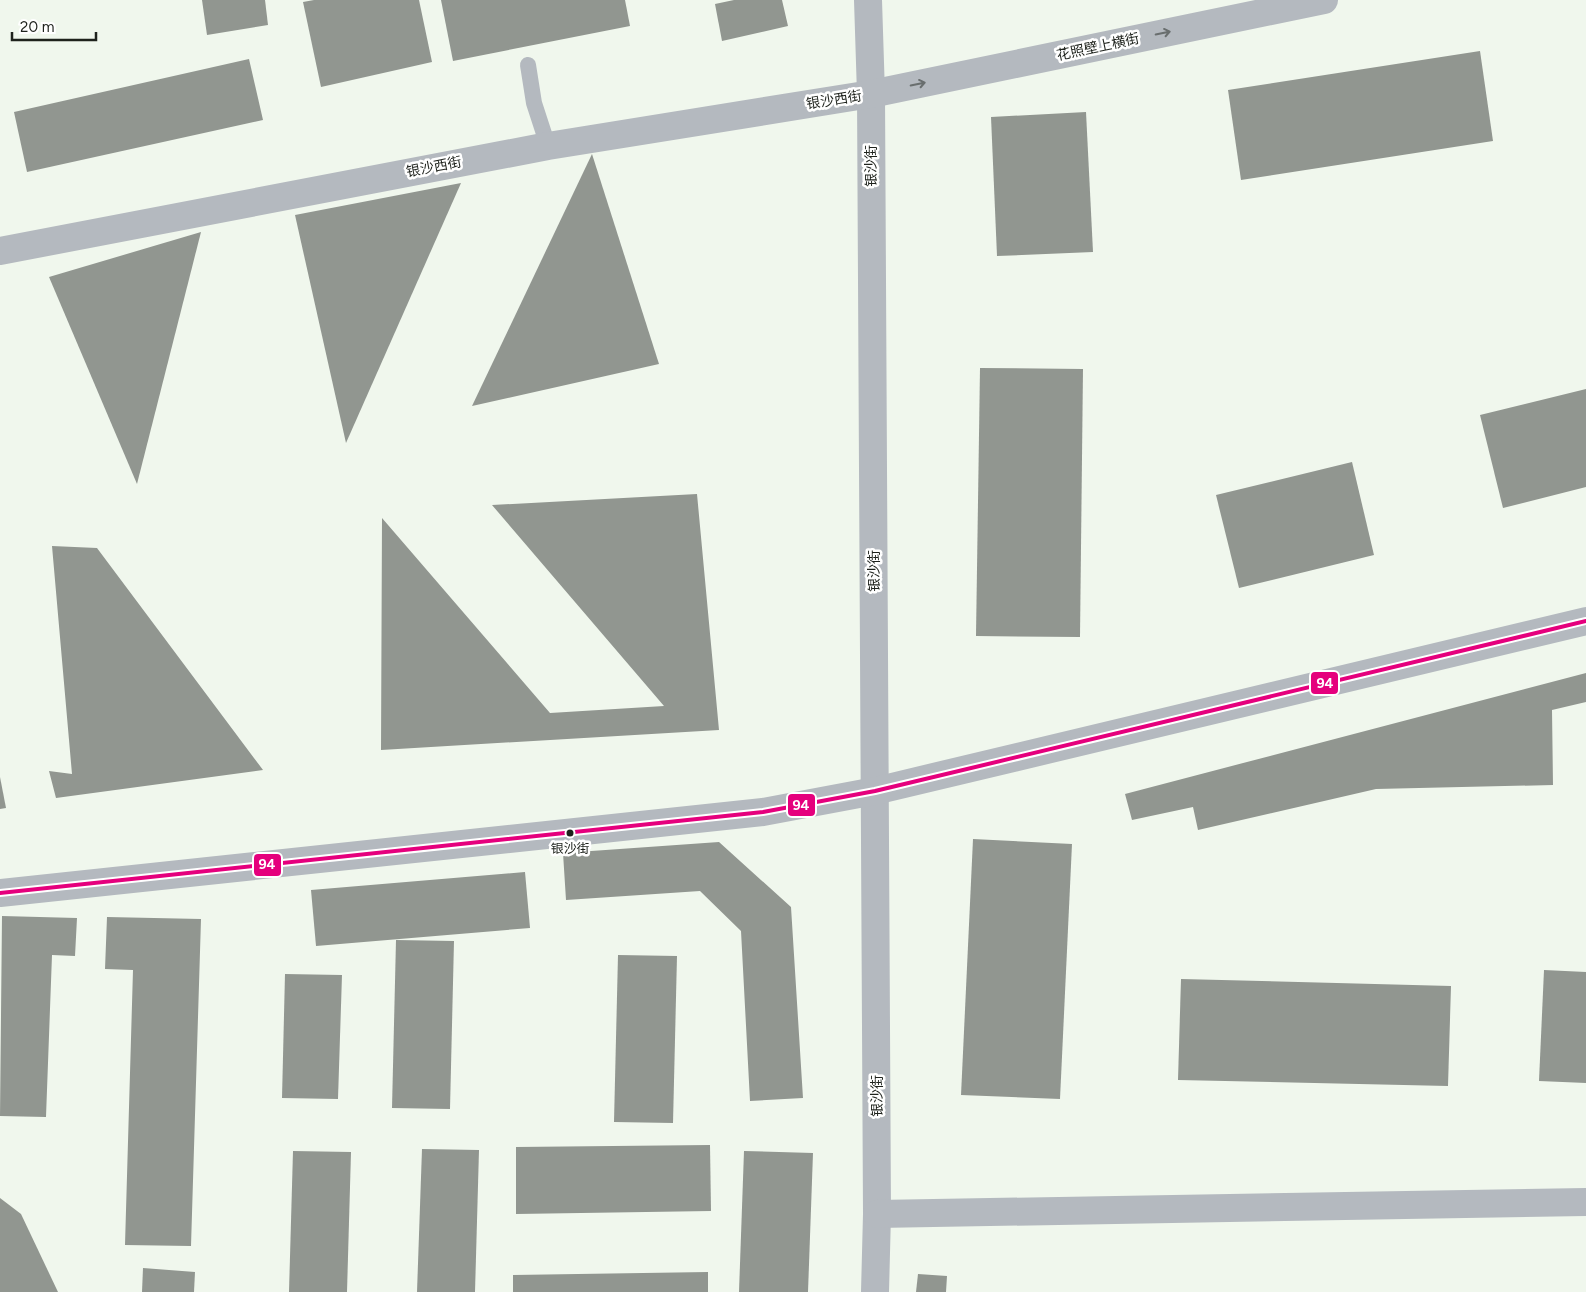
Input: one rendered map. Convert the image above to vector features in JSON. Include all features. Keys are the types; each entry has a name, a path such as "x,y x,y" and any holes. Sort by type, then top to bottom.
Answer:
{"street":[{"name":"银沙街","path":"868,0 875,791 877,1214 875,1292"},
{"name":"花照壁上横街","path":"870,94 1324,0"},
{"name":"银沙西街","path":"0,250 548,146 870,94"},
{"path":"0,893 763,812 875,791 1586,621"},
{"path":"877,1214 1586,1202"}],"lane":[{"path":"528,64 534,103 548,146"}],"building":[{"path":"202,0 265,0 268,25 207,35"},
{"path":"314,0 419,0 432,62 321,87 303,2"},
{"path":"441,0 625,0 630,26 453,61"},
{"path":"734,0 782,0 788,26 722,41 715,4"},
{"path":"1480,51 1493,141 1241,180 1228,90"},
{"path":"249,59 263,120 27,172 14,112"},
{"path":"1086,112 1093,252 997,256 991,117"},
{"path":"592,154 659,364 472,406"},
{"path":"461,183 346,443 295,215"},
{"path":"201,232 137,484 49,277"},
{"path":"980,368 1083,369 1080,637 976,636"},
{"path":"1586,389 1586,487 1503,508 1480,415"},
{"path":"1352,462 1374,555 1239,588 1216,495"},
{"path":"697,494 719,730 381,750 382,518 550,713 664,706 492,505"},
{"path":"52,546 97,548 263,770 56,798 49,771 72,774"},
{"path":"1586,673 1586,702 1552,710 1553,785 1376,789 1198,830 1193,807 1132,820 1125,794"},
{"path":"0,777 6,808 0,809"},
{"path":"973,839 1072,844 1060,1099 961,1095"},
{"path":"719,842 791,907 803,1098 750,1101 741,931 700,891 566,900 563,853"},
{"path":"525,872 530,928 316,946 311,890"},
{"path":"2,916 77,918 75,956 52,955 46,1117 0,1116"},
{"path":"107,917 201,919 191,1246 125,1245 133,970 105,969"},
{"path":"396,940 454,941 450,1109 392,1108"},
{"path":"618,955 677,956 673,1123 614,1122"},
{"path":"1544,970 1586,972 1586,1083 1539,1081"},
{"path":"285,974 342,975 338,1099 282,1098"},
{"path":"1181,979 1451,986 1448,1086 1178,1080"},
{"path":"710,1145 711,1211 516,1214 516,1147"},
{"path":"422,1149 479,1150 475,1292 417,1292"},
{"path":"293,1151 351,1152 347,1292 289,1292"},
{"path":"744,1151 813,1153 808,1292 739,1292"},
{"path":"0,1198 21,1214 58,1292 0,1292"},
{"path":"143,1268 195,1272 194,1292 142,1292"},
{"path":"708,1272 708,1292 513,1292 513,1275"},
{"path":"918,1274 947,1276 946,1292 916,1292"}],"transit line":[{"name":"94","path":"0,893 763,812 875,791 1586,621"}],"place":[{"name":"银沙街","path":"570,833"}]}
